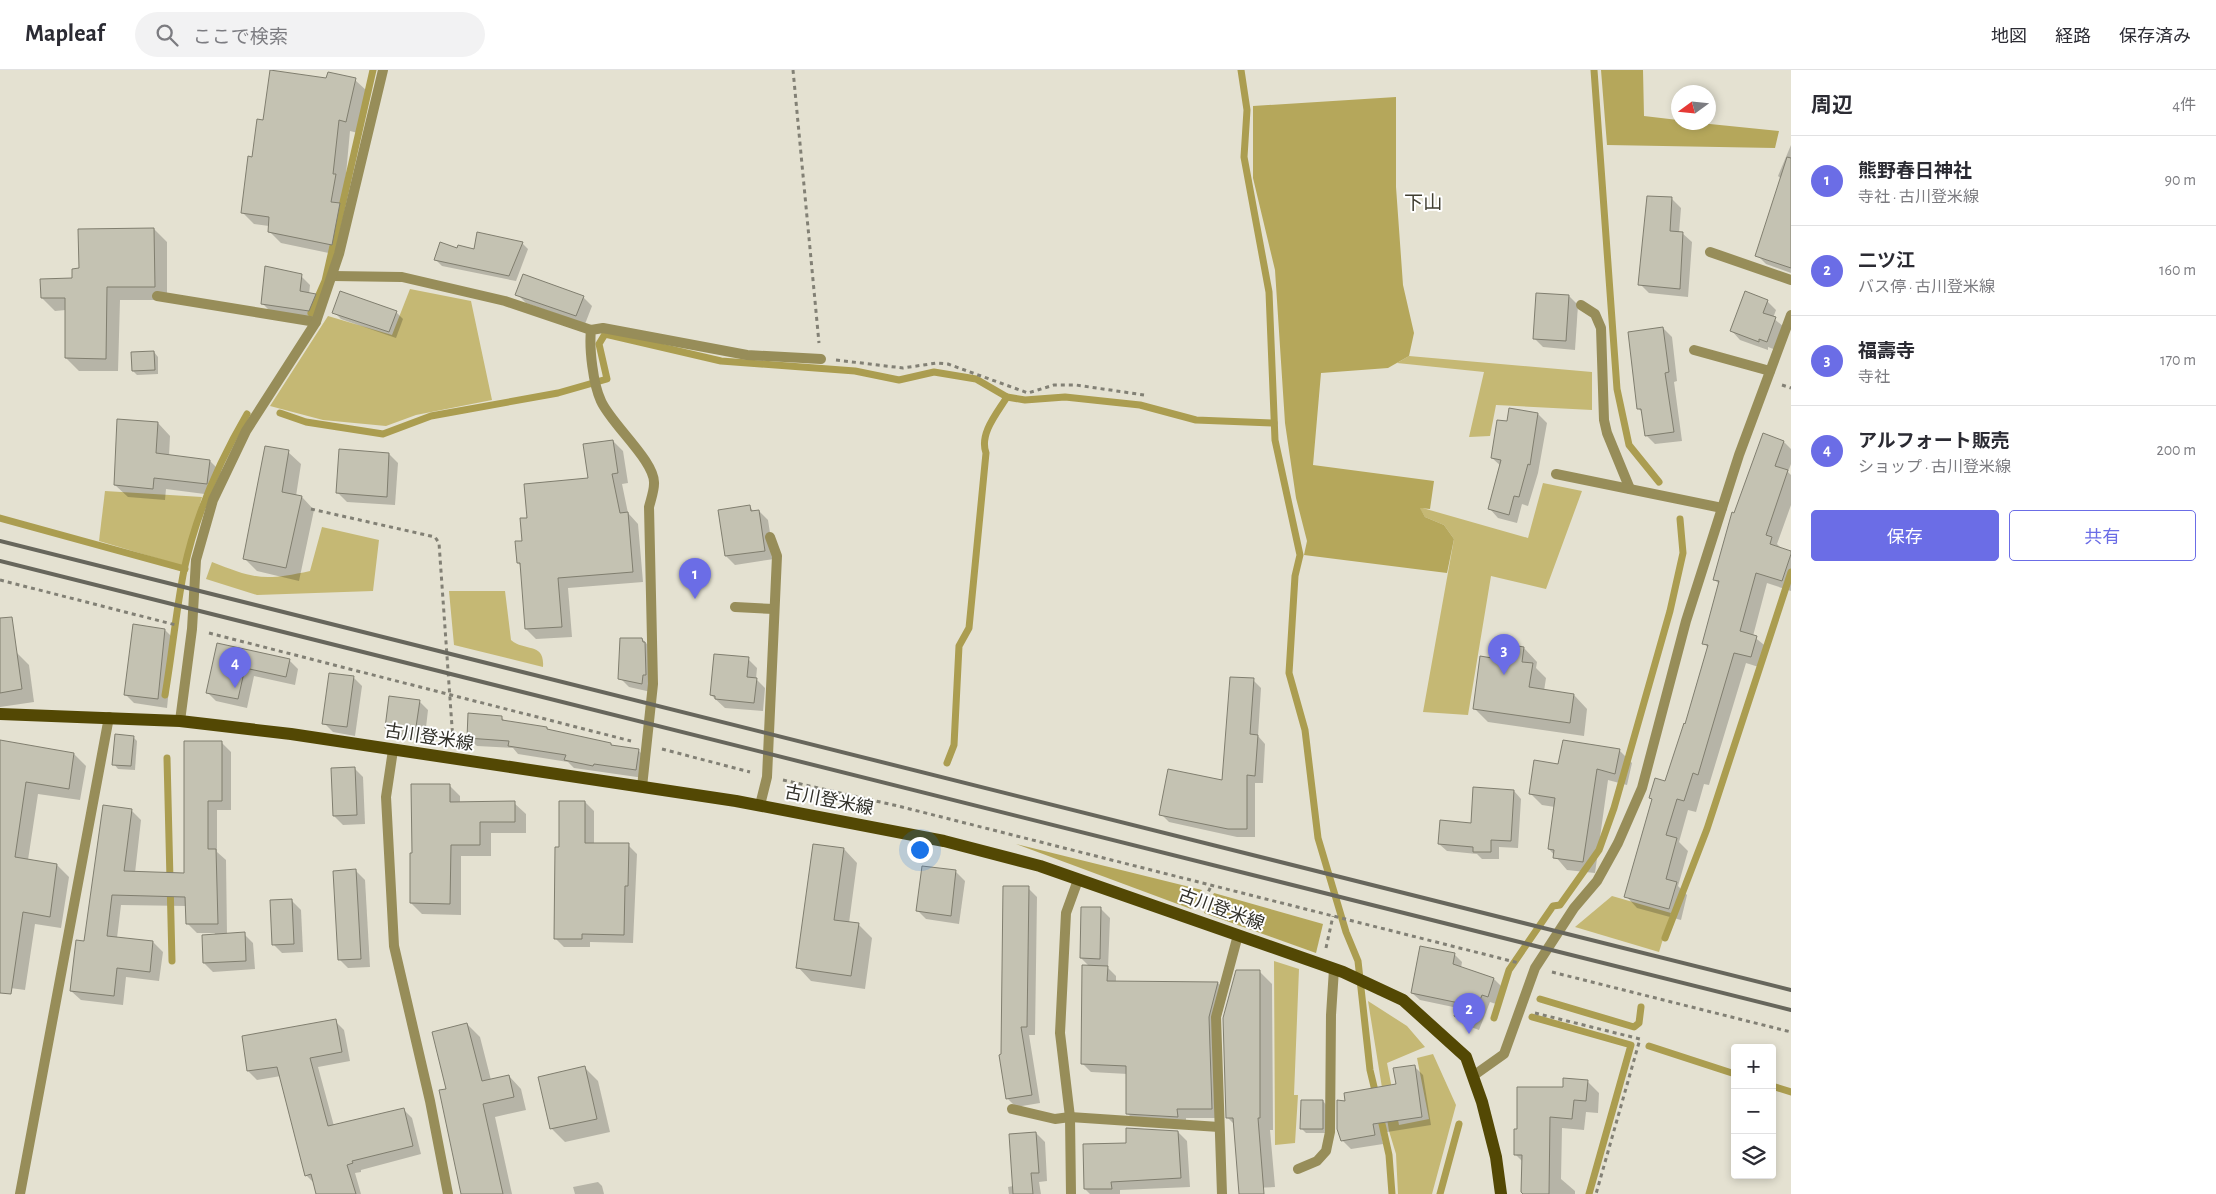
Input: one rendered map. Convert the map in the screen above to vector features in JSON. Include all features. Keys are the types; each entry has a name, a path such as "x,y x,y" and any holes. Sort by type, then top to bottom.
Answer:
{"main road":[{"name":"古川登米線","path":"0,714 109,717 180,722 291,734 760,805 944,841 1040,866 1333,969 1403,1000 1466,1057 1482,1102 1496,1157 1501,1194"}],"street":[{"path":"180,722 192,629 196,560 213,500 246,430 316,322 333,276 383,70"},
{"path":"1710,252 1791,280"},
{"path":"333,276 402,277 505,301 591,330 603,328 747,354 820,359"},
{"path":"157,296 316,322"},
{"path":"1581,305 1596,314 1601,328 1604,420 1607,433 1630,489"},
{"path":"1473,1076 1504,1054 1535,968 1574,908 1598,881 1618,844 1642,788 1686,621 1722,508 1791,315"},
{"path":"591,330 589,348 601,401 620,430 646,461 655,482 649,506 653,684 642,787"},
{"path":"1694,350 1770,371"},
{"path":"1556,474 1722,508"},
{"path":"760,805 767,777 777,556 770,537"},
{"path":"735,607 774,609"},
{"path":"20,1194 109,717"},
{"path":"393,750 386,797 394,946 448,1194"},
{"path":"1071,1194 1070,1117 1060,1033 1066,913 1078,880"},
{"path":"1222,1194 1216,1017 1238,935"},
{"path":"1298,1169 1317,1161 1326,1151 1330,1132 1333,969"},
{"path":"1012,1109 1055,1119 1070,1117 1219,1127"}],"path":[{"path":"793,70 820,359 903,368 937,363 948,364 1028,393 1054,385 1076,385 1144,395"},
{"path":"311,509 435,537 439,542 454,760"},
{"path":"0,580 161,621"},
{"path":"1333,969 1333,916 1522,964"},
{"path":"1535,968 1791,1032"},
{"path":"1520,1009 1640,1038 1596,1194"}],"shaded area":[{"path":"1601,70 1643,70 1644,116 1671,119 1671,130 1716,130 1716,125 1779,131 1775,148 1607,145"},
{"path":"1396,97 1396,187 1403,285 1414,333 1409,356 1388,368 1321,373 1313,465 1434,481 1430,509 1420,508 1425,517 1444,525 1454,539 1447,573 1304,555 1307,541 1296,498 1285,423 1275,270 1253,178 1253,106"},
{"path":"410,289 471,301 492,400 416,415 386,426 323,420 270,406 328,316 392,335"},
{"path":"1409,356 1592,372 1592,410 1496,405 1490,436 1469,437 1484,372 1397,363"},
{"path":"1543,483 1582,491 1546,589 1491,576 1468,715 1423,712 1454,539 1444,525 1425,517 1419,507 1528,538"},
{"path":"105,491 202,497 183,566 99,541"},
{"path":"322,527 379,540 373,591 257,595 206,579 212,562 260,577 281,576 310,571"},
{"path":"449,591 505,591 511,640 516,644 533,649 541,654 543,667 454,645"},
{"path":"1016,844 1202,890 1191,909"},
{"path":"1214,893 1323,924 1316,953 1204,913"},
{"path":"1612,896 1671,913 1659,952 1575,927"},
{"path":"1274,961 1299,969 1294,1095 1298,1095 1295,1143 1275,1145"},
{"path":"1368,1001 1407,1026 1425,1047 1387,1063 1399,1125 1429,1119 1417,1058 1433,1054 1456,1105 1432,1194 1398,1194 1396,1154 1389,1131"}],"building":[{"path":"270,70 326,78 328,72 356,78 346,122 339,120 333,174 336,174 331,202 340,203 332,245 268,232 269,217 241,213 248,156 252,157 257,119 263,120"},
{"path":"1787,157 1791,158 1791,268 1755,256"},
{"path":"1647,196 1672,197 1670,231 1683,232 1680,289 1638,285"},
{"path":"154,228 155,287 107,287 106,359 65,358 65,298 41,298 40,279 72,278 72,269 79,268 78,229"},
{"path":"477,232 523,242 509,276 434,260 440,242 457,248 458,245 474,249"},
{"path":"265,266 302,274 300,291 316,294 309,311 261,304"},
{"path":"523,274 584,296 576,316 515,295"},
{"path":"340,291 397,311 389,332 332,313"},
{"path":"1745,291 1768,300 1763,313 1776,317 1767,342 1759,339 1759,342 1730,331"},
{"path":"1536,293 1569,295 1566,341 1533,339"},
{"path":"1663,327 1669,372 1665,373 1674,432 1645,436 1641,409 1637,409 1628,332"},
{"path":"154,351 155,370 132,371 131,352"},
{"path":"1509,408 1538,413 1530,465 1528,464 1519,497 1514,496 1509,515 1488,509 1501,460 1491,458 1497,420 1507,421"},
{"path":"117,419 158,422 156,453 210,460 207,484 154,478 153,489 114,485"},
{"path":"1763,433 1784,441 1775,466 1788,470 1766,535 1772,537 1770,544 1791,551 1791,554 1782,581 1756,573 1740,631 1757,636 1751,657 1734,653 1698,775 1693,773 1684,801 1677,799 1666,835 1677,838 1666,879 1677,882 1669,909 1624,897 1652,799 1649,798 1655,778 1665,781 1685,724 1708,645 1702,644 1719,581 1713,580 1732,512 1734,513"},
{"path":"613,440 618,473 612,474 620,513 628,512 633,572 558,578 562,627 525,629 520,563 517,563 515,541 522,541 520,518 527,518 524,484 588,478 583,444"},
{"path":"265,446 289,450 282,492 302,496 286,568 243,559"},
{"path":"339,449 389,453 387,497 336,493"},
{"path":"750,505 751,511 759,510 765,551 725,556 718,510"},
{"path":"12,617 22,689 0,693 0,618"},
{"path":"133,624 165,629 158,699 124,695"},
{"path":"620,638 642,638 643,642 645,642 646,675 643,675 642,684 618,679"},
{"path":"217,643 290,659 286,677 245,668 238,699 206,693"},
{"path":"1506,644 1524,647 1522,662 1533,663 1529,687 1574,694 1570,723 1473,709 1480,656 1504,660"},
{"path":"714,654 749,657 747,677 757,678 754,703 715,699 715,696 710,695"},
{"path":"329,673 354,676 347,727 322,724"},
{"path":"1230,677 1254,678 1250,734 1258,735 1255,776 1247,775 1247,829 1228,829 1159,815 1168,769 1222,780"},
{"path":"389,696 420,700 416,727 413,727 412,731 385,728"},
{"path":"468,713 502,716 502,720 547,727 547,729 611,743 611,745 639,749 636,770 594,764 593,766 564,760 566,755 508,746 509,741 467,738"},
{"path":"115,734 134,736 131,766 112,765"},
{"path":"0,740 74,753 69,789 26,782 15,857 57,864 50,917 23,912 11,994 0,993"},
{"path":"1563,740 1620,749 1615,774 1597,769 1583,862 1553,858 1554,850 1548,849 1555,798 1529,794 1534,760 1558,764"},
{"path":"184,741 222,741 222,801 208,801 208,849 216,849 218,924 186,924 185,897 112,895 107,936 153,941 150,972 117,968 114,996 70,991 76,940 84,941 103,805 132,809 124,871 184,873"},
{"path":"355,767 357,815 333,816 331,768"},
{"path":"411,784 450,784 450,802 515,801 515,822 480,822 480,845 451,845 450,904 410,903 410,853 412,853"},
{"path":"1473,787 1514,790 1511,841 1491,840 1491,852 1473,852 1473,847 1438,844 1440,820 1471,823"},
{"path":"559,801 585,801 585,843 629,843 628,886 625,886 624,935 582,934 582,939 554,939 555,847 559,847"},
{"path":"813,844 844,848 834,920 859,923 851,976 796,968"},
{"path":"922,866 956,870 951,916 916,911"},
{"path":"356,869 361,959 338,960 333,871"},
{"path":"1003,886 1029,886 1027,1027 1021,1027 1032,1095 1006,1099 999,1055 1001,1054"},
{"path":"292,899 294,944 272,945 270,900"},
{"path":"1081,907 1101,907 1100,959 1080,958"},
{"path":"245,932 246,961 203,963 202,935"},
{"path":"1420,946 1455,953 1453,964 1494,978 1488,997 1482,995 1471,1023 1454,1016 1459,1003 1411,993"},
{"path":"1082,965 1108,966 1107,981 1218,982 1209,1017 1212,1109 1177,1109 1178,1117 1126,1114 1126,1066 1081,1064"},
{"path":"1236,970 1260,970 1260,1118 1258,1118 1264,1194 1239,1194 1233,1118 1226,1118 1223,1018"},
{"path":"336,1019 342,1052 310,1058 328,1126 404,1108 413,1146 352,1161 353,1163 347,1165 356,1194 316,1194 311,1174 305,1176 277,1067 247,1071 242,1036"},
{"path":"467,1023 482,1081 509,1075 514,1097 483,1104 503,1194 461,1194 439,1090 446,1089 432,1032"},
{"path":"1415,1065 1422,1117 1373,1124 1375,1135 1341,1141 1337,1129 1337,1100 1345,1101 1344,1093 1396,1084 1393,1068"},
{"path":"585,1066 597,1119 550,1129 538,1077"},
{"path":"1563,1078 1588,1080 1586,1101 1574,1100 1572,1119 1550,1117 1549,1194 1523,1194 1521,1192 1522,1155 1514,1155 1514,1129 1517,1129 1517,1087 1563,1087"},
{"path":"1301,1100 1323,1100 1323,1129 1300,1129"},
{"path":"1126,1128 1178,1131 1181,1178 1111,1182 1112,1189 1084,1189 1083,1144 1126,1143"},
{"path":"1036,1132 1039,1173 1031,1173 1033,1194 1013,1194 1009,1134"}],"waterway":[{"path":"311,313 325,281 373,70"},
{"path":"1241,70 1247,110 1244,157 1269,292 1275,440 1300,555 1295,576 1289,673 1305,730 1318,838 1346,932 1358,961 1370,1070 1376,1095"},
{"path":"1594,70 1617,389 1629,445 1659,482"},
{"path":"280,413 306,422 383,434 431,416 558,393 607,379 599,344 605,334 721,361 855,371 899,380 934,372 976,379 1007,397 1025,400 1065,397 1140,405 1196,420 1274,423"},
{"path":"947,763 954,745 959,646 969,628 986,453 984,446 985,438 990,424 1007,397"},
{"path":"165,695 181,585 189,549 209,489 247,414"},
{"path":"0,518 185,569"},
{"path":"1494,1018 1509,970 1553,906 1560,905 1599,850 1614,808 1670,611 1683,553 1680,519"},
{"path":"1665,938 1707,829 1791,572"},
{"path":"167,758 172,961"},
{"path":"1540,999 1634,1027 1639,1023 1641,1007"},
{"path":"1532,1017 1631,1045 1589,1194"},
{"path":"1649,1046 1731,1073"},
{"path":"1776,1087 1791,1092"},
{"path":"1380,1115 1389,1155 1392,1194"},
{"path":"1440,1194 1459,1124"}],"railway":[{"path":"0,541 1791,990"},
{"path":"0,561 1791,1010"}],"place":[{"name":"熊野春日神社","path":"695,599"},
{"name":"福壽寺","path":"1504,675"},
{"name":"アルフォート販売","path":"235,688"},
{"name":"二ツ江","path":"1469,1034"}],"district":[{"name":"下山","path":"1423,203"}]}
